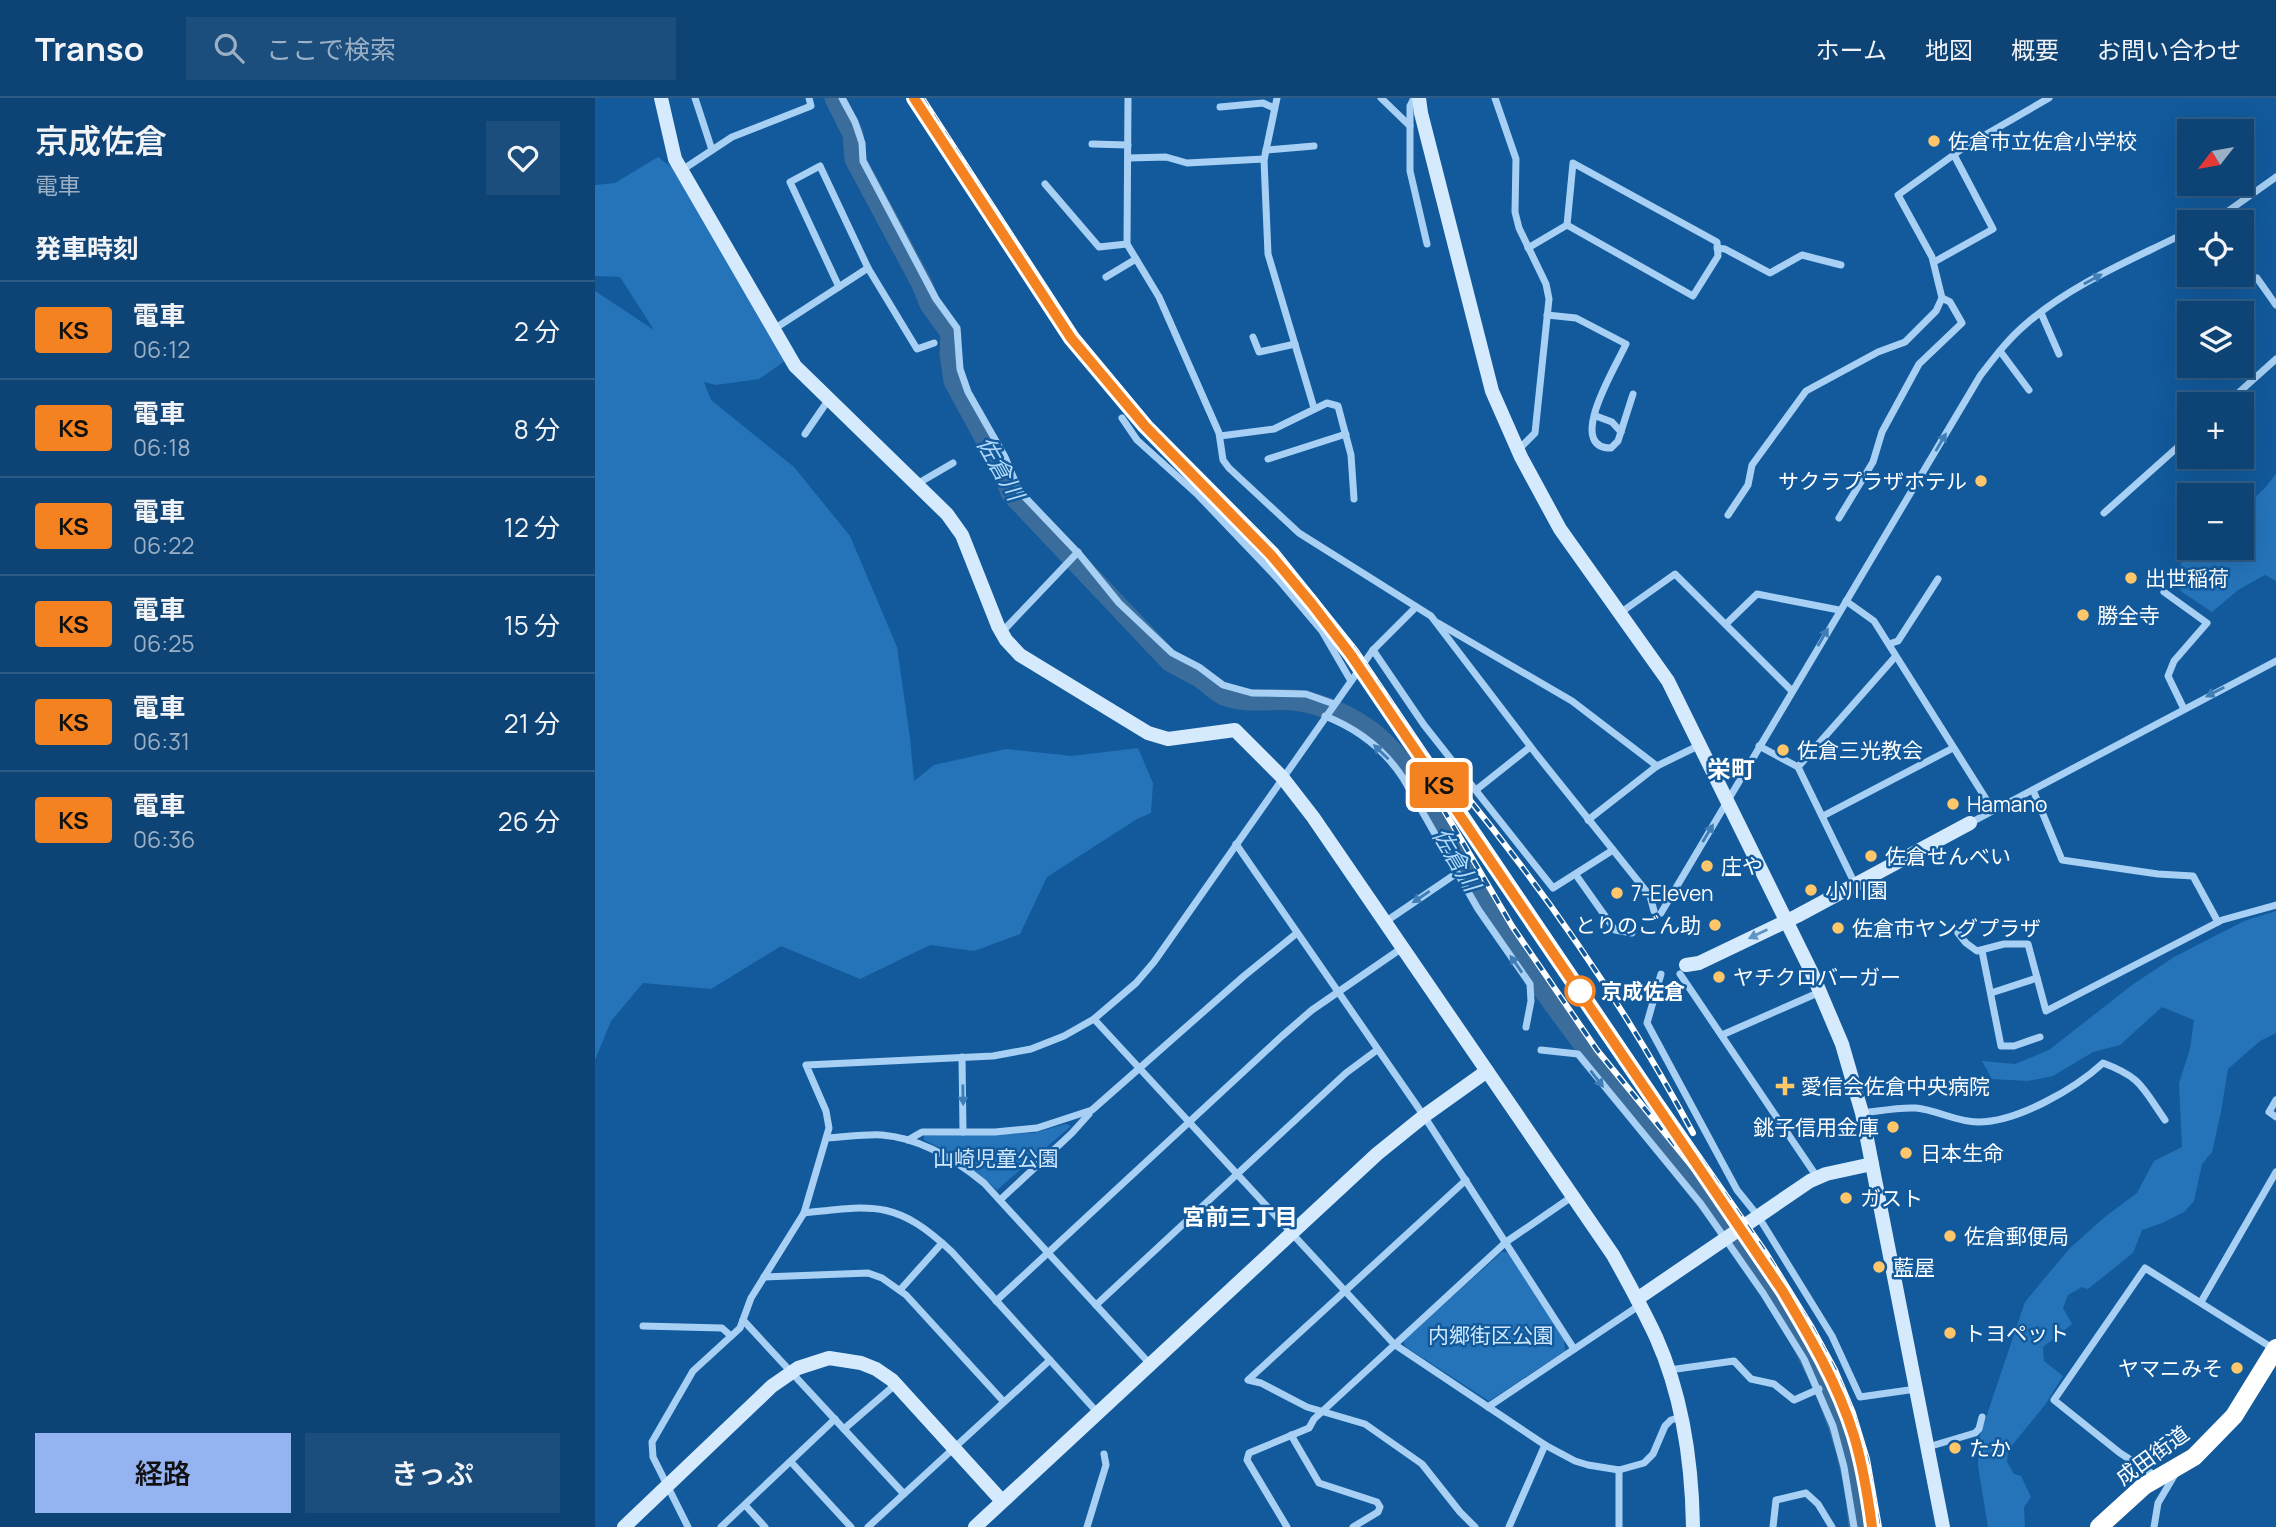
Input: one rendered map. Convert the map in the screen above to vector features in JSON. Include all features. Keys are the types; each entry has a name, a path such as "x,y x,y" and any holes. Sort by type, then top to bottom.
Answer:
{"highway":[{"name":"成田街道","path":"2099,1527 2125,1501 2158,1477 2194,1457 2234,1416 2275,1349"}],"street":[{"path":"660,98 669,138 682,170 795,366 947,514 962,535 1002,632 1020,655 1148,733 1168,739 1235,730 1282,777 1313,817 1613,1255 1656,1337 1668,1370 1681,1418 1693,1496 1693,1527"},
{"path":"695,98 712,150"},
{"path":"682,170 732,136 811,106 809,98"},
{"path":"842,98 855,122 862,144 863,161 936,299 957,328 960,369 968,392 1005,457 1019,491 1078,552 1119,603 1172,653 1199,667 1223,685 1252,693 1306,694 1334,704"},
{"path":"1128,98 1127,244 1159,297 1220,436 1223,460 1229,468 1299,533 1433,620 1572,701 1657,766"},
{"path":"1277,98 1264,159 1268,254 1314,408"},
{"path":"1381,98 1410,127"},
{"path":"1417,98 1410,106 1411,171 1427,244"},
{"path":"1417,98 1492,391 1518,450 1560,529 1668,681 1786,921 1842,1044 1862,1113 1927,1447 1946,1526"},
{"path":"1495,98 1516,159 1515,212 1519,229 1546,284 1549,299 1535,433 1518,450"},
{"path":"1728,515 1748,485 1752,465 1806,391 1878,352 1905,342 1936,311 1943,298 1934,262 1898,195 1954,155 2049,98"},
{"path":"1220,107 1263,103 1274,108"},
{"path":"1092,144 1128,145"},
{"path":"1266,150 1314,146"},
{"path":"1934,262 1993,229 1954,155"},
{"path":"1128,158 1165,157 1187,163 1264,159"},
{"path":"1573,163 1717,242 1717,256 1693,296 1567,225 1573,163"},
{"path":"839,287 790,182 820,166 868,268 917,349 934,343"},
{"path":"2230,210 2276,177"},
{"path":"1045,184 1099,247 1127,244"},
{"path":"1528,248 1567,225"},
{"path":"1433,620 1650,897 1658,912 1980,376 2026,324 2041,313 2087,282 2177,237"},
{"path":"1717,247 1725,248 1770,273 1802,255 1841,265"},
{"path":"1106,277 1136,259"},
{"path":"774,329 868,268"},
{"path":"2257,278 2276,305"},
{"path":"1839,518 1873,462 1882,432 1919,364 1962,323 1950,302 1943,298"},
{"path":"2041,313 2059,354"},
{"path":"1547,315 1576,318 1626,344 1603,385 1592,436 1596,444 1611,448 1618,441 1633,394"},
{"path":"1253,337 1259,352 1295,344"},
{"path":"2000,351 2029,390"},
{"path":"2239,392 2276,359"},
{"path":"805,434 829,399"},
{"path":"1220,436 1274,429 1327,403 1338,406 1351,455 1354,499"},
{"path":"1595,416 1612,422 1621,432"},
{"path":"1122,418 1137,440 1198,495 1278,579 1322,631 1351,681"},
{"path":"1268,459 1346,434"},
{"path":"2104,513 2177,448"},
{"path":"916,484 953,463"},
{"path":"1002,632 1078,552"},
{"path":"1620,613 1675,574 1792,691"},
{"path":"1889,643 1898,640 1938,579"},
{"path":"2164,592 2207,623 2173,661 2168,677 2183,709"},
{"path":"1726,624 1757,594 1839,610"},
{"path":"1846,601 1874,621 1993,810"},
{"path":"688,1527 653,1457 652,1442 693,1371 740,1328 751,1298 803,1213 829,1128 826,1111 806,1065 993,1056 1031,1049 1064,1036 1094,1019 1136,983 1154,962 1373,650 1416,607"},
{"path":"1373,650 1425,725 1553,888 1613,850"},
{"path":"1798,767 1895,657"},
{"path":"1818,1178 1722,1035 1683,969 1856,885 2276,661"},
{"path":"1325,716 1360,732 1393,763 1478,909 1530,984 1531,1001 1526,1027"},
{"path":"1588,820 1657,766 1700,745"},
{"path":"1759,746 1798,767 1856,885"},
{"path":"1476,790 1530,747"},
{"path":"1823,816 1953,748"},
{"path":"2033,790 2062,860 2158,874 2193,876 2218,922"},
{"path":"1236,844 1424,1116 1574,1349"},
{"path":"1385,922 1457,873"},
{"path":"1576,875 1615,930 1632,933"},
{"path":"1958,933 1977,951 2004,944 2028,944 2046,1011 2218,922 2276,905"},
{"path":"1000,1200 1139,1068 1259,962 1297,933"},
{"path":"996,1301 1282,1035 1337,992 1403,948"},
{"path":"1982,951 2001,1046 2014,1046 2040,1037"},
{"path":"1661,974 1647,1023 1737,1190 1758,1216 1832,1336 1860,1397 1916,1389"},
{"path":"1991,993 2037,978"},
{"path":"1722,1035 1819,992"},
{"path":"1094,1019 1394,1344 1545,1445 1575,1461 1619,1470 1644,1463 1653,1454 1665,1426 1671,1420 1681,1418"},
{"path":"1096,1305 1346,1073 1377,1050"},
{"path":"1541,1050 1578,1054 1700,1205 1789,1333 1819,1389 1833,1426 1844,1467 1854,1527"},
{"path":"962,1057 963,1132"},
{"path":"1862,1113 1916,1108 1957,1120 1993,1120 2022,1112 2081,1083 2102,1063 2138,1080 2165,1120"},
{"path":"975,1527 1377,1154 1487,1071"},
{"path":"2276,1100 2269,1112 2276,1117"},
{"path":"908,1140 922,1132 1037,1128 1092,1111"},
{"path":"827,1138 881,1135 908,1140 966,1168 1000,1200 1150,1364"},
{"path":"1488,1407 1574,1349 1758,1216 1818,1178 1873,1164"},
{"path":"2201,1302 2276,1172"},
{"path":"1466,1180 1248,1380 1261,1383 1307,1407 1365,1424 1422,1464 1475,1527"},
{"path":"1287,1527 1247,1460 1249,1453 1309,1428 1323,1410 1506,1242 1573,1196"},
{"path":"803,1213 848,1208 887,1209 929,1231 1097,1412"},
{"path":"900,1290 942,1243"},
{"path":"2158,1477 2120,1452 2054,1401 2145,1268 2275,1349"},
{"path":"764,1277 868,1273 882,1278 900,1290 1004,1402"},
{"path":"743,1320 904,1494"},
{"path":"643,1326 722,1328 731,1336"},
{"path":"624,1527 772,1386 792,1372 816,1361 844,1359 876,1370 896,1384 1002,1501"},
{"path":"868,1527 1050,1360"},
{"path":"1668,1370 1734,1361 1751,1379 1774,1384 1794,1400 1819,1389"},
{"path":"844,1429 896,1384"},
{"path":"1927,1447 1975,1433 1982,1417"},
{"path":"721,1527 835,1419"},
{"path":"1291,1436 1319,1483 1377,1502 1380,1507 1378,1512 1353,1527"},
{"path":"1509,1527 1545,1445"},
{"path":"1087,1527 1105,1465 1104,1454"},
{"path":"791,1462 851,1527"},
{"path":"2154,1527 2158,1503 2181,1465"},
{"path":"1619,1470 1619,1527"},
{"path":"1773,1527 1776,1500 1806,1493 1818,1504 1832,1527"},
{"path":"744,1505 765,1527"}],"green space":[{"path":"658,157 690,181 792,356 759,379 716,385 704,382 711,400 794,467 850,536 897,647 914,781 934,765 1006,749 1072,756 1138,748 1153,783 1151,813 1137,819 1047,877 1020,934 974,951 930,945 860,979 781,946 711,989 643,983 611,1021 595,1060 595,291 654,330 620,277 595,276 595,185 615,183"},
{"path":"2276,474 2276,581 2265,575 2238,590 2212,612 2182,592 2174,580 2184,560 2254,560 2254,498"},
{"path":"2276,911 2276,1033 2260,1041 2228,1069 2212,1152 2202,1164 2194,1201 2184,1212 2142,1230 2133,1253 2088,1289 2082,1287 2068,1295 2063,1308 2072,1324 2043,1347 2044,1361 2063,1376 2045,1405 2008,1450 2007,1462 2014,1474 2021,1476 2031,1497 2024,1507 2025,1527 1988,1527 1978,1466 1979,1438 2025,1302 2069,1249 2137,1193 2154,1161 2182,1147 2179,1083 2190,1049 2194,1020 2162,1007 2120,1045 2093,1052 2053,1076 2028,1081 1992,1079 1982,1061 2015,1064 2049,1050 2132,985 2174,957 2244,921"},
{"name":"山崎児童公園","path":"1066,1124 1071,1126 997,1190 957,1156 924,1140 924,1136 1034,1133"},
{"name":"内郷街区公園","path":"1502,1252 1511,1253 1564,1338 1565,1351 1489,1401 1406,1347 1403,1341"}],"waterway":[{"name":"佐倉川","path":"835,98 853,134 855,159 930,304 951,333 950,354 954,381 998,462 1012,494 1170,661 1233,698 1294,700 1336,711 1374,734 1409,772 1438,819 1477,893 1507,938 1590,1053 1701,1194 1775,1297 1806,1351 1832,1408 1850,1466 1859,1527"}],"railway":[{"path":"922,98 1076,335 1149,423 1275,550 1356,651 1766,1253 1835,1370 1853,1413 1867,1459 1879,1527"},
{"path":"1405,738 1512,926 1597,1050 1713,1192"},
{"path":"1460,788 1493,828 1585,954 1641,1042 1693,1133"}],"train":[{"name":"KS","path":"914,98 1071,338 1145,426 1271,555 1351,655 1782,1290 1829,1373 1847,1416 1855,1438 1872,1527"}],"place":[{"name":"佐倉市立佐倉小学校","path":"1934,141"},
{"name":"サクラプラザホテル","path":"1981,481"},
{"name":"出世稲荷","path":"2131,578"},
{"name":"勝全寺","path":"2083,615"},
{"name":"佐倉三光教会","path":"1783,750"},
{"name":"Hamano","path":"1953,804"},
{"name":"佐倉せんべい","path":"1871,856"},
{"name":"庄や","path":"1707,866"},
{"name":"小川園","path":"1811,890"},
{"name":"7-Eleven","path":"1617,893"},
{"name":"とりのごん助","path":"1715,925"},
{"name":"佐倉市ヤングプラザ","path":"1838,928"},
{"name":"ヤチクロバーガー","path":"1719,977"},
{"name":"京成佐倉","path":"1580,991"},
{"name":"愛信会佐倉中央病院","path":"1785,1086"},
{"name":"銚子信用金庫","path":"1893,1127"},
{"name":"日本生命","path":"1906,1153"},
{"name":"ガスト","path":"1846,1198"},
{"name":"佐倉郵便局","path":"1950,1236"},
{"name":"藍屋","path":"1879,1267"},
{"name":"トヨペット","path":"1950,1333"},
{"name":"ヤマニみそ","path":"2237,1368"},
{"name":"たか","path":"1955,1448"}],"district":[{"name":"栄町","path":"1731,768"},
{"name":"宮前三丁目","path":"1240,1216"}]}
